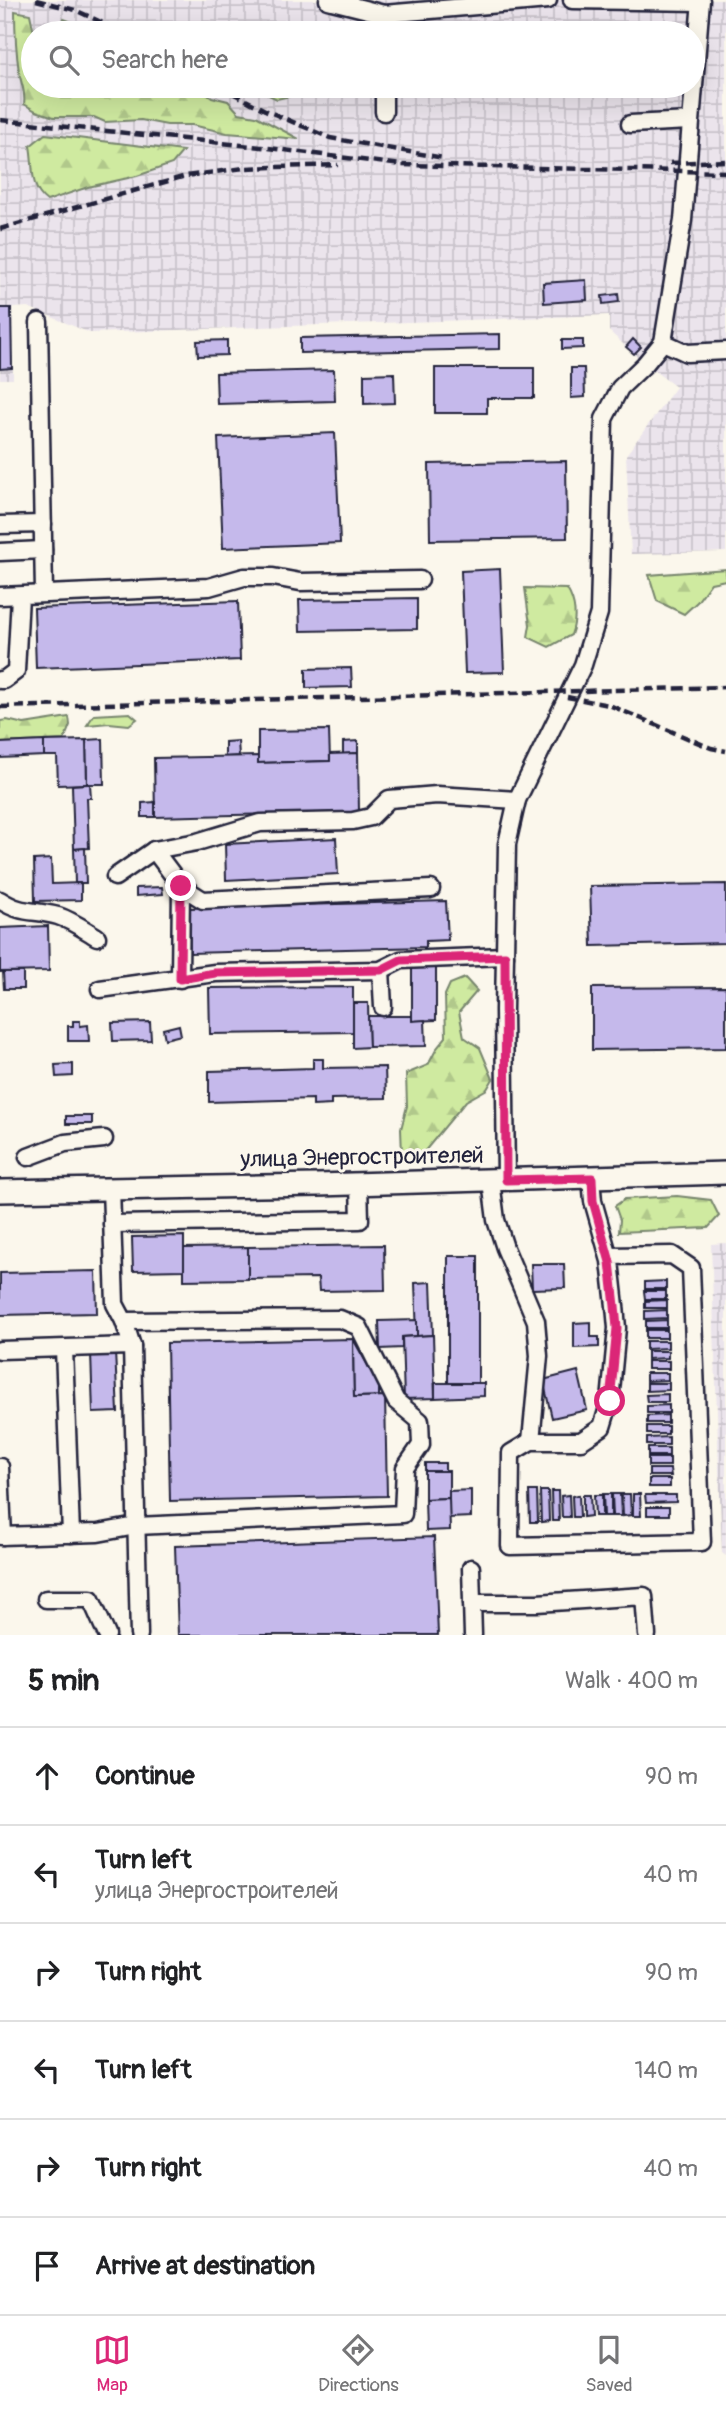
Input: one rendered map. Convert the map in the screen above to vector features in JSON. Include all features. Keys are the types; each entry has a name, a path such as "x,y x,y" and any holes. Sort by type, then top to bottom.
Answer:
{"main road":[{"name":"улица Энергостроителей","path":"0,1191 726,1173"}],"lane":[{"path":"328,0 384,13 548,0"},
{"path":"572,0 701,1 699,21"},
{"path":"384,13 384,21"},
{"path":"384,98 384,111"},
{"path":"531,1441 539,1356 536,1321 496,1220 506,844 517,800 583,665 599,613 604,419 620,388 663,342 683,220 692,98"},
{"path":"630,124 690,121"},
{"path":"39,322 44,593"},
{"path":"663,342 687,352 726,351"},
{"path":"0,525 43,524"},
{"path":"0,552 43,550"},
{"path":"0,596 209,587 243,577 273,577 300,583 420,580"},
{"path":"0,680 16,671 20,596"},
{"path":"115,877 154,850 197,842 260,824 353,821 371,817 389,799 437,795 517,800"},
{"path":"154,850 181,886 203,900 431,889"},
{"path":"180,979 181,886"},
{"path":"0,900 16,911 40,912 61,917 97,937"},
{"path":"100,989 215,973 381,970 401,960 505,956"},
{"path":"381,970 383,1007"},
{"path":"28,1157 65,1143 104,1139"},
{"path":"592,1178 593,1201 609,1256 617,1328 610,1401 601,1427 581,1441 531,1441 511,1453 510,1546 702,1542 691,1268 672,1255 609,1256"},
{"path":"113,1224 360,1220 359,1184"},
{"path":"111,1188 115,1304 132,1346 139,1635"},
{"path":"0,1467 1,1536 98,1533 136,1526 403,1514 405,1468 421,1445 420,1421 396,1401 359,1327 340,1319 124,1321"},
{"path":"0,1349 132,1346"},
{"path":"64,1349 71,1534"},
{"path":"471,1568 472,1635"},
{"path":"472,1603 537,1603 644,1596 647,1635"},
{"path":"46,1599 91,1599 107,1635"}],"shaded area":[{"path":"0,0 726,0 726,552 631,554 626,455 676,387 645,364 609,331 609,315 90,333 28,307 12,308 13,379 0,379"},
{"path":"726,1243 726,1556 722,1553 711,1244"}],"green space":[{"path":"15,11 30,14 31,21 21,21 21,80 19,72"},
{"path":"24,98 216,98 228,101 239,113 256,116 299,139 227,133 192,125 167,125 141,120 105,122 94,117 54,117 24,104"},
{"path":"45,134 183,151 172,164 47,201 37,190 30,146"},
{"path":"726,569 726,580 711,583 684,614 657,601 649,575"},
{"path":"525,588 567,589 575,612 571,635 549,647 528,637 530,625"},
{"path":"130,713 137,719 129,725 87,725 94,715"},
{"path":"69,717 70,725 64,740 0,743 0,721 24,724"},
{"path":"465,978 477,991 459,1012 464,1037 480,1048 493,1079 487,1089 466,1101 424,1152 402,1155 401,1129 407,1106 406,1074 428,1065 446,1037 445,995 450,984"},
{"path":"677,1196 711,1200 719,1216 708,1228 619,1232 620,1220 615,1206 625,1199"}],"building":[{"path":"586,280 587,300 544,303 543,283"},
{"path":"618,294 619,302 603,304 602,296"},
{"path":"0,308 11,308 12,368 0,369"},
{"path":"500,334 500,349 300,353 300,338"},
{"path":"633,339 641,347 634,354 626,347"},
{"path":"227,340 227,355 198,356 197,341"},
{"path":"562,340 583,340 583,348 562,349"},
{"path":"435,368 534,368 534,398 487,398 487,413 435,413"},
{"path":"571,368 584,368 585,397 571,398"},
{"path":"334,370 335,401 217,404 216,373"},
{"path":"394,373 395,403 364,404 364,374"},
{"path":"335,433 340,543 223,548 218,438"},
{"path":"566,461 567,538 430,540 429,464"},
{"path":"500,569 504,672 465,673 461,571"},
{"path":"417,598 417,629 300,631 299,600"},
{"path":"238,601 240,660 36,668 34,608"},
{"path":"351,668 352,687 306,688 306,669"},
{"path":"329,730 330,761 258,763 258,731"},
{"path":"103,739 104,784 87,784 86,740"},
{"path":"86,740 87,784 58,785 57,756 44,756 44,741"},
{"path":"44,741 44,756 0,758 0,743"},
{"path":"238,741 239,756 225,757 225,742"},
{"path":"358,741 358,753 343,754 343,742"},
{"path":"358,753 359,812 155,817 154,758 258,756 258,763 330,761 330,754"},
{"path":"90,784 91,798 87,798 89,848 74,849 72,785"},
{"path":"155,802 155,817 142,817 142,803"},
{"path":"336,838 338,874 226,880 225,844"},
{"path":"85,848 86,883 75,883 74,849"},
{"path":"51,859 52,884 81,883 81,900 35,901 34,860"},
{"path":"726,884 726,943 592,946 590,886"},
{"path":"162,887 163,894 136,896 136,888"},
{"path":"446,901 448,940 426,941 426,947 190,953 189,908"},
{"path":"48,926 49,971 0,972 0,928"},
{"path":"412,967 436,967 436,1020 412,1021"},
{"path":"3,972 23,972 23,989 4,989"},
{"path":"353,987 353,1032 210,1034 209,988"},
{"path":"726,987 726,1048 592,1050 592,988"},
{"path":"353,1003 368,1003 369,1047 353,1048"},
{"path":"368,1016 412,1016 412,1021 425,1020 426,1046 369,1047"},
{"path":"73,1021 80,1021 80,1026 88,1025 89,1041 68,1041 68,1026 73,1026"},
{"path":"150,1022 151,1040 113,1041 112,1023"},
{"path":"179,1025 181,1035 165,1039 163,1029"},
{"path":"313,1059 323,1059 323,1068 385,1067 386,1098 331,1099 331,1105 313,1106 313,1099 209,1102 209,1071 313,1068"},
{"path":"73,1064 73,1076 56,1077 55,1065"},
{"path":"66,1116 92,1116 92,1124 66,1124"},
{"path":"184,1236 184,1270 133,1271 132,1237"},
{"path":"384,1245 385,1290 319,1291 318,1278 248,1279 248,1247"},
{"path":"248,1247 248,1279 184,1280 184,1248"},
{"path":"448,1256 478,1256 478,1383 448,1383"},
{"path":"531,1264 564,1264 565,1288 532,1289"},
{"path":"96,1271 97,1313 0,1315 0,1273"},
{"path":"666,1281 666,1289 645,1289 645,1282"},
{"path":"431,1282 433,1335 417,1336 415,1283"},
{"path":"644,1291 666,1291 666,1299 645,1299"},
{"path":"667,1300 667,1308 645,1308 645,1301"},
{"path":"667,1310 667,1318 645,1319 645,1311"},
{"path":"417,1320 417,1336 402,1337 402,1348 380,1349 379,1321"},
{"path":"667,1320 667,1328 646,1328 646,1321"},
{"path":"591,1322 591,1337 599,1337 599,1347 574,1348 574,1323"},
{"path":"646,1330 667,1330 667,1338 646,1338"},
{"path":"433,1335 435,1398 404,1399 402,1337"},
{"path":"353,1339 354,1397 385,1396 387,1496 170,1501 167,1343"},
{"path":"353,1339 379,1385 379,1396 354,1397"},
{"path":"646,1341 668,1341 668,1348 646,1349"},
{"path":"647,1351 668,1351 668,1358 647,1359"},
{"path":"115,1352 118,1412 93,1413 91,1353"},
{"path":"647,1361 669,1361 669,1369 647,1369"},
{"path":"578,1371 587,1410 552,1418 543,1380"},
{"path":"646,1373 668,1373 668,1380 646,1381"},
{"path":"435,1383 484,1383 484,1396 435,1398"},
{"path":"647,1383 669,1383 669,1390 647,1391"},
{"path":"668,1394 668,1402 647,1402 646,1395"},
{"path":"669,1405 669,1413 647,1413 647,1406"},
{"path":"668,1415 668,1423 647,1423 647,1416"},
{"path":"647,1426 668,1426 668,1434 647,1434"},
{"path":"669,1437 669,1445 647,1445 647,1438"},
{"path":"648,1448 669,1448 669,1456 648,1456"},
{"path":"648,1458 670,1458 670,1466 648,1466"},
{"path":"425,1463 445,1463 445,1471 425,1471"},
{"path":"649,1469 670,1469 671,1476 649,1476"},
{"path":"425,1471 449,1471 449,1498 425,1499"},
{"path":"649,1479 670,1479 670,1487 649,1487"},
{"path":"471,1490 471,1517 449,1518 449,1491"},
{"path":"529,1491 537,1491 538,1522 530,1522"},
{"path":"540,1491 548,1491 549,1521 541,1522"},
{"path":"551,1491 558,1491 559,1521 552,1521"},
{"path":"603,1494 611,1494 611,1516 604,1516"},
{"path":"612,1494 620,1494 621,1516 613,1516"},
{"path":"622,1494 630,1494 631,1515 623,1516"},
{"path":"633,1494 640,1494 641,1516 633,1516"},
{"path":"569,1495 570,1517 562,1517 561,1496"},
{"path":"579,1495 580,1517 573,1517 572,1496"},
{"path":"583,1495 590,1495 591,1516 583,1517"},
{"path":"594,1495 602,1495 602,1516 595,1516"},
{"path":"645,1495 676,1495 676,1502 646,1503"},
{"path":"449,1498 450,1530 426,1531 425,1499"},
{"path":"647,1507 669,1507 669,1515 647,1515"},
{"path":"434,1537 438,1635 178,1635 175,1546"}],"railway":[{"path":"36,0 75,10 99,21"},
{"path":"242,98 330,138 444,158"},
{"path":"0,120 261,147 401,165 726,172"},
{"path":"670,163 726,161"},
{"path":"0,229 186,176 244,168 338,165"},
{"path":"0,707 726,687"},
{"path":"567,697 609,705 711,748 726,751"}],"route":[{"path":"181,886 180,979 215,973 381,970 401,960 505,956 506,1180 592,1178 593,1201 610,1262 617,1328 610,1401"}]}
